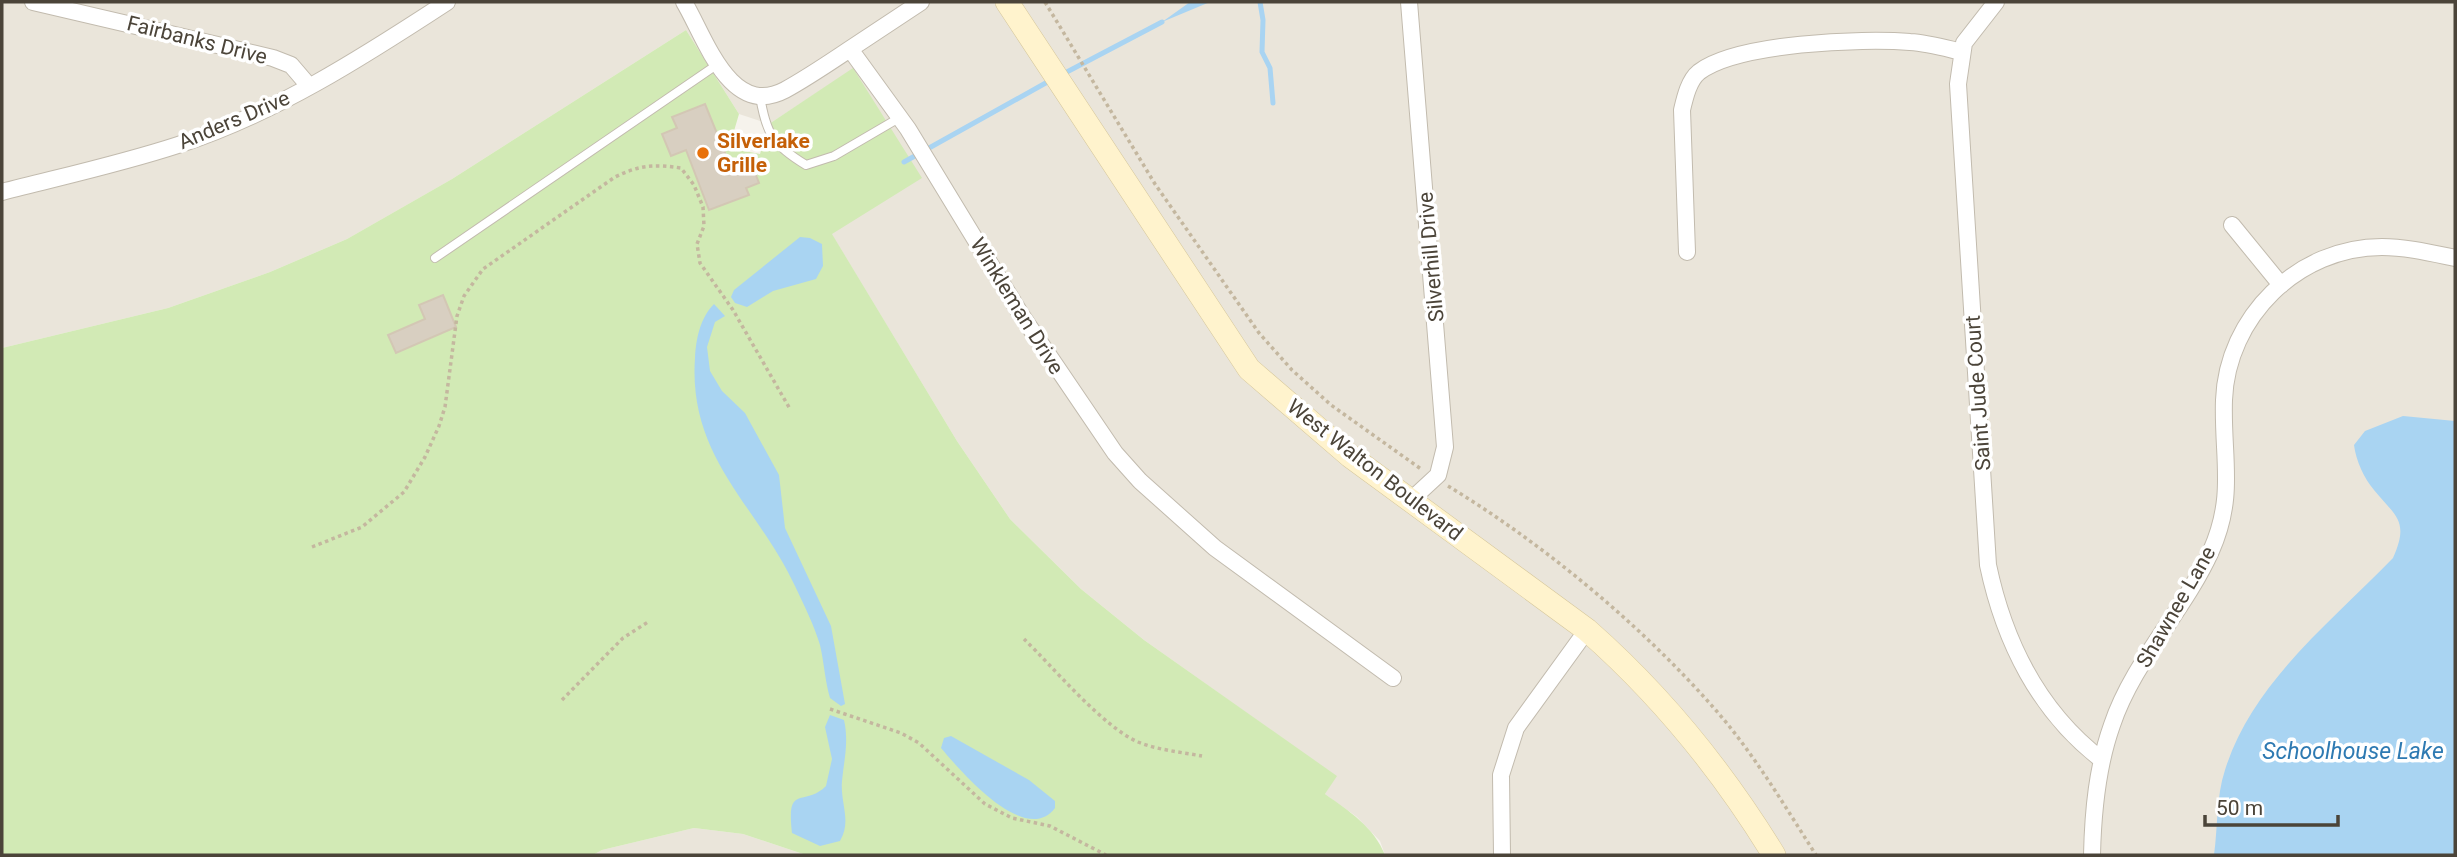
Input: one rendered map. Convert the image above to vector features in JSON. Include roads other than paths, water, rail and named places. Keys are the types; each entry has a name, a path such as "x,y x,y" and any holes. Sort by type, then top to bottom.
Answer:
{"main road":[{"name":"West Walton Boulevard","path":"1007,2 1249,369 1350,456 1587,630 1623,661 1690,733 1737,794 1774,855"}],"street":[{"name":"Fairbanks Drive","path":"33,2 273,58 291,65 309,86"},
{"name":"Anders Drive","path":"2,192 178,146 270,107 447,2"},
{"path":"684,2 733,86 760,96 783,91 921,2"},
{"name":"Silverhill Drive","path":"1409,2 1445,447 1435,478 1411,500"},
{"name":"Saint Jude Court","path":"1996,2 1964,43 1958,84 1991,575 2007,631 2048,708 2073,738 2102,760"},
{"path":"1688,252 1682,110 1686,92 1697,73 1714,63 1749,53 1812,44 1909,41 1962,52"},
{"name":"Winkleman Drive","path":"850,49 900,118 1020,313 1115,453 1140,481 1215,548 1393,678"},
{"path":"2232,225 2281,285"},
{"name":"Shawnee Lane","path":"2092,855 2094,810 2102,760 2112,723 2134,678 2211,549 2228,491 2224,401 2227,376 2240,335 2253,312 2306,264 2337,254 2381,247 2455,257"},
{"path":"1502,855 1501,775 1516,729 1587,630"}],"lane":[{"path":"435,258 718,64"},
{"path":"760,96 765,129 783,151 806,165 834,156 900,118"}],"water":[{"path":"1190,2 1210,2 1162,22"},
{"path":"800,237 822,244 823,266 816,279 773,291 747,307 735,303 731,297 734,290"},
{"path":"714,304 725,316 715,322 707,347 710,371 722,391 745,413 779,475 785,528 831,626 845,704 841,706 830,698 820,645 795,586 780,557 728,479 702,424 696,393 695,358 702,322"},
{"name":"Schoolhouse Lake","path":"2403,416 2455,421 2455,855 2214,855 2222,780 2237,739 2254,709 2296,655 2393,558 2400,535 2398,520 2367,480 2354,445 2365,431"},
{"path":"830,715 844,720 846,743 842,789 845,826 840,841 820,846 792,833 791,817 794,802 826,786 832,759 825,727"},
{"path":"951,736 1029,780 1055,801 1055,808 1042,818 1027,818 1010,812 977,786 941,748 944,738"}],"waterway":[{"path":"1260,2 1263,20 1262,52 1270,68 1273,103"},
{"path":"1063,74 1162,22"},
{"path":"904,162 1051,80"}],"place":[{"name":"Silverlake Grille","path":"703,153"}]}
